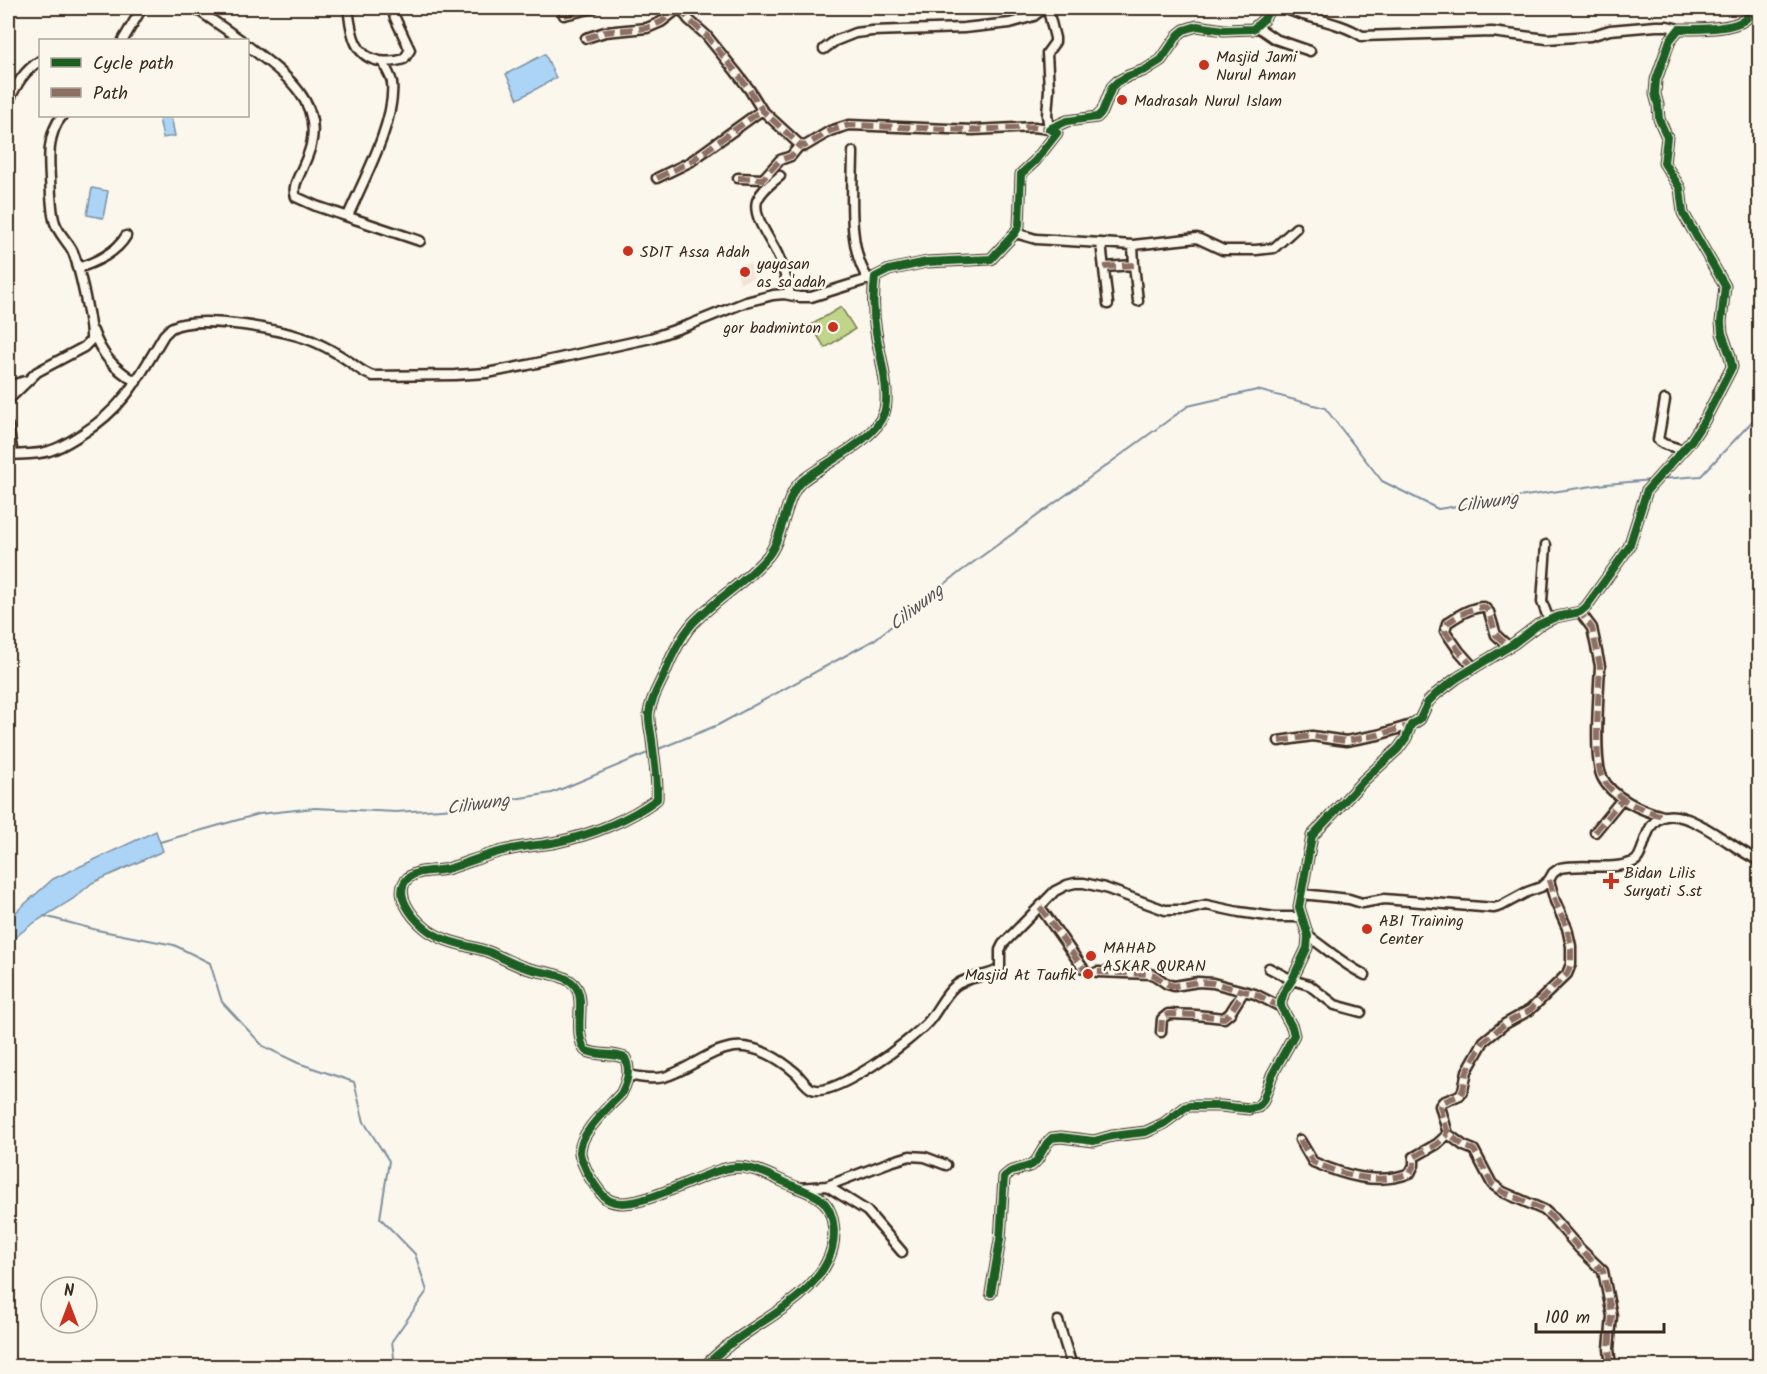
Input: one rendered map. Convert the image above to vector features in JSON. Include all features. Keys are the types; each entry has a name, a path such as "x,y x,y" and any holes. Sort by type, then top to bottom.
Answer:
{"street":[{"path":"124,39 142,8"},
{"path":"195,8 239,39"},
{"path":"348,8 355,44 362,53 370,58 384,62 404,59 410,50 392,8"},
{"path":"564,15 594,8"},
{"path":"586,38 605,32 647,28 661,22 679,8 706,35 749,89 762,110 800,146"},
{"path":"824,50 835,40 855,33 964,28 1010,23 1034,16 1045,8 1048,9 1055,38 1055,42 1047,53 1049,129"},
{"path":"1049,129 1067,121 1097,117 1102,112 1112,87 1117,82 1161,60 1184,30 1197,26 1224,30 1253,29 1264,19 1270,8"},
{"path":"1283,8 1314,19 1348,27 1362,36 1491,32 1547,39 1590,36 1610,30 1656,26 1667,26 1679,30 1714,28 1742,22 1747,18 1747,8"},
{"path":"1256,26 1275,39 1310,51"},
{"path":"1278,741 1312,736 1346,741 1378,735 1411,725 1420,719 1428,702 1457,678 1533,628 1549,620 1580,612 1603,586 1629,547 1647,490 1683,450 1704,421 1732,364 1722,333 1721,322 1725,286 1683,213 1680,188 1664,164 1667,137 1659,119 1655,94 1656,80 1670,40 1679,30"},
{"path":"249,47 290,81 307,101 309,107 313,136 309,153 294,187 296,197 420,241"},
{"path":"8,102 17,84 29,69 39,62"},
{"path":"348,216 374,157 389,113 392,83 384,62"},
{"path":"657,178 690,162 762,110"},
{"path":"61,117 55,124 49,155 54,221 72,250 98,347 120,372 136,382"},
{"path":"8,426 10,455 48,452 70,442 97,425 117,408 136,382 164,335 171,328 187,324 206,321 289,333 316,342 366,374 373,376 455,375 497,371 624,345 689,326 746,302 773,295 790,294 798,297 811,297 872,279 889,270 927,262 991,259 1016,233 1020,220 1022,174 1057,133 1049,129 1034,127 973,130 849,125 830,131 805,146 800,146 791,156 780,160 763,179 738,178"},
{"path":"706,1366 714,1357 805,1290 822,1272 831,1254 834,1237 828,1208 818,1197 759,1171 737,1167 725,1168 642,1200 620,1202 606,1198 591,1178 582,1160 580,1149 589,1130 621,1094 628,1075 625,1058 585,1050 579,1027 579,993 575,986 565,979 526,969 490,953 431,932 407,907 402,890 405,880 413,874 438,871 508,849 582,836 620,821 657,799 658,785 649,715 652,698 686,632 698,618 769,555 779,536 794,490 800,483 854,445 883,417 886,398 875,331 872,279 860,264 855,241 853,152"},
{"path":"780,176 762,193 756,206 762,227 778,256 790,294"},
{"path":"1016,233 1036,239 1133,245 1197,238 1223,250 1274,249 1296,228"},
{"path":"77,268 92,264 113,252 126,236"},
{"path":"1101,243 1108,304"},
{"path":"1133,245 1138,301"},
{"path":"1104,267 1134,265"},
{"path":"8,400 42,369 89,343 92,328"},
{"path":"8,386 28,380"},
{"path":"1665,400 1658,440 1683,450"},
{"path":"1546,544 1542,602 1549,620"},
{"path":"1474,668 1458,651 1445,631 1446,626 1453,619 1484,607 1489,612 1496,635 1508,646"},
{"path":"1580,612 1592,628 1599,653 1598,748 1600,773 1606,784 1622,799 1653,813 1688,819 1746,855 1760,861"},
{"path":"1281,1007 1284,992 1306,953 1308,944 1299,903 1312,836 1364,780 1398,749 1411,725"},
{"path":"1594,832 1622,799"},
{"path":"1302,894 1349,899 1362,903 1384,899 1494,908 1540,887 1562,867 1614,866 1635,862 1639,858 1643,842 1651,827 1664,816"},
{"path":"1549,879 1555,901 1567,928 1571,946 1571,964 1568,974 1530,1010 1505,1024 1484,1041 1470,1064 1460,1095 1443,1102 1440,1106 1448,1134 1464,1146 1474,1150 1496,1188 1552,1216 1579,1248 1603,1271 1612,1316 1609,1349 1611,1366"},
{"path":"628,1075 664,1077 716,1052 739,1047 759,1050 772,1057 813,1089 821,1090 834,1086 861,1072 914,1036 929,1021 947,994 958,984 972,977 997,971 1000,968 1000,950 1003,944 1055,891 1075,883 1105,888 1165,910 1181,911 1206,905 1275,917 1297,918 1300,914"},
{"path":"1040,907 1083,968"},
{"path":"1308,936 1340,962 1365,975"},
{"path":"1269,968 1313,988 1335,1005 1361,1012"},
{"path":"991,1293 1000,1240 1003,1182 1006,1175 1032,1165 1052,1138 1094,1141 1112,1136 1146,1132 1191,1106 1249,1109 1258,1107 1294,1035 1281,1007 1244,992 1203,982 1174,986 1150,974 1097,972"},
{"path":"1161,1032 1162,1019 1168,1014 1224,1018 1244,992"},
{"path":"1300,1140 1313,1162 1357,1177 1371,1179 1400,1177 1410,1173 1414,1165 1414,1157 1437,1144 1448,1134"},
{"path":"797,1188 827,1186 904,1157 925,1157 946,1165"},
{"path":"827,1186 867,1211 902,1252"},
{"path":"1058,1321 1072,1366"}],"shaded area":[{"name":"yayasan as sa'adah","path":"750,263 753,278 740,283 736,267"}],"green space":[{"name":"gor badminton","path":"841,307 855,329 825,348 811,325"}],"water":[{"path":"545,54 556,78 518,99 506,74"},
{"path":"171,117 175,136 163,138 159,118"},
{"path":"92,188 108,191 103,218 87,215"},
{"path":"156,831 163,851 92,883 73,899 32,924 8,943 8,919 53,879"}],"waterway":[{"name":"Ciliwung","path":"656,750 718,725 874,640 960,572 1188,406 1257,390 1325,408 1382,481 1438,509 1606,484 1652,480"},
{"name":"Ciliwung","path":"1661,479 1701,476 1760,413"},
{"name":"Ciliwung","path":"160,842 259,814 315,808 396,812 456,808 552,793 650,752"},
{"path":"44,916 97,930 174,945 210,963 222,1002 263,1046 298,1063 354,1082 364,1122 389,1161 380,1218 415,1254 427,1291 392,1341 395,1366"}],"marked path":[{"path":"564,15 594,8"},
{"path":"586,38 605,32 647,28 661,22 679,8"},
{"path":"680,8 736,72 762,110 800,145"},
{"path":"657,178 690,162 762,110"},
{"path":"738,178 763,179 780,160 791,156 800,145 805,146 830,131 849,125 973,130 1034,127 1049,129"},
{"path":"1104,267 1134,265"},
{"path":"1474,668 1445,631 1447,623 1469,610 1484,607 1489,612 1496,635 1508,646"},
{"path":"1576,613 1580,612 1592,628 1600,666 1597,740 1602,777 1620,797 1646,811 1663,816"},
{"path":"1279,741 1312,736 1346,741 1378,735 1411,725"},
{"path":"1595,832 1622,799"},
{"path":"1549,880 1567,928 1571,946 1571,964 1567,974 1530,1010 1505,1024 1484,1041 1467,1071 1460,1095 1443,1102 1440,1106 1448,1134 1464,1146 1474,1150 1492,1184 1503,1192 1544,1210 1603,1271 1612,1316 1609,1349 1611,1366"},
{"path":"1040,907 1083,968 1097,972 1150,974 1174,986 1198,982 1213,983 1255,994 1281,1007"},
{"path":"1161,1032 1162,1019 1168,1014 1224,1018 1230,1013 1244,991"},
{"path":"1300,1140 1313,1162 1349,1175 1385,1179 1410,1173 1414,1165 1414,1157 1437,1144 1448,1134"}],"cycle path":[{"path":"706,1366 742,1335 797,1297 820,1274 833,1244 834,1226 829,1210 818,1197 809,1192 760,1171 737,1167 723,1169 634,1202 619,1203 607,1199 588,1174 580,1153 581,1145 589,1129 621,1094 628,1072 625,1058 585,1050 580,1034 579,993 572,982 560,976 526,968 489,952 432,933 410,912 403,898 404,884 416,873 447,869 500,852 557,842 596,831 634,814 657,799 649,713 651,703 680,641 702,614 768,556 778,538 791,497 801,482 860,442 879,423 884,413 885,384 874,312 875,277 889,270 927,262 991,259 1019,226 1021,174 1035,161 1057,133 1049,129 1067,121 1097,117 1102,112 1112,87 1117,82 1161,60 1184,30 1197,26 1224,30 1253,29 1264,19 1270,8"},
{"path":"991,1293 1000,1240 1004,1177 1010,1172 1032,1165 1052,1138 1094,1141 1112,1136 1146,1132 1163,1124 1186,1107 1221,1106 1249,1109 1258,1107 1263,1101 1272,1075 1294,1035 1281,1007 1281,1002 1307,948 1308,936 1299,907 1312,836 1364,780 1398,749 1411,725 1420,719 1428,702 1436,694 1538,625 1556,617 1580,612 1586,607 1629,547 1647,490 1691,441 1704,421 1732,367 1721,322 1725,286 1683,213 1680,188 1664,163 1667,137 1659,119 1655,94 1656,80 1670,40 1679,29 1733,25 1747,18 1747,8"}],"place":[{"name":"Masjid Jami Nurul Aman","path":"1204,65"},
{"name":"Madrasah Nurul Islam","path":"1122,100"},
{"name":"SDIT Assa Adah","path":"628,251"},
{"name":"yayasan as sa'adah","path":"745,272"},
{"name":"gor badminton","path":"833,327"},
{"name":"Bidan Lilis Suryati S.st","path":"1611,881"},
{"name":"ABI Training Center","path":"1367,929"},
{"name":"MAHAD ASKAR QURAN","path":"1091,956"},
{"name":"Masjid At Taufik","path":"1088,974"}]}
